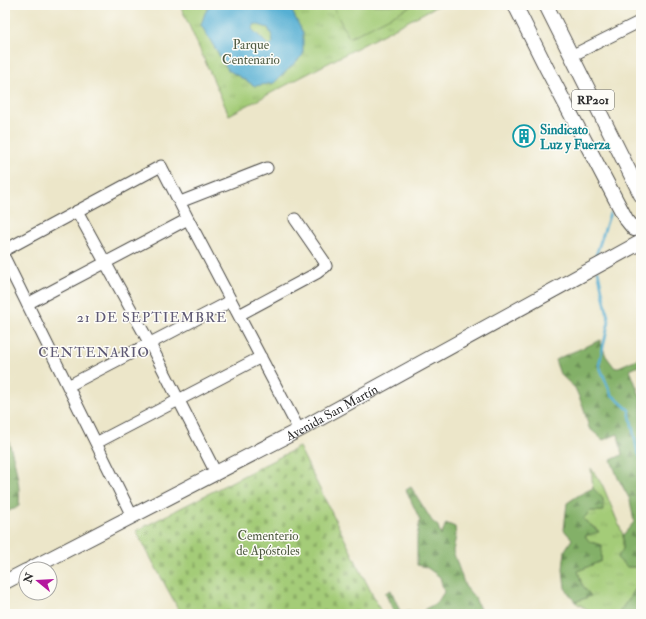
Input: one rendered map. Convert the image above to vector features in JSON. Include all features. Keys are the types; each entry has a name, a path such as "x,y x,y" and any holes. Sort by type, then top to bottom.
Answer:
{"main road":[{"name":"RP201","path":"515,5 626,219 638,233"},
{"name":"RP201","path":"546,5 641,195"},
{"name":"Avenida San Martín","path":"45,561 299,430 598,266 628,248 638,233"},
{"path":"5,582 18,575"}],"street":[{"path":"571,56 641,21"},
{"path":"5,250 161,166 299,430"},
{"path":"180,202 267,168"},
{"path":"77,211 150,344 216,473"},
{"path":"27,304 188,219"},
{"path":"238,315 317,273 326,266 295,219"},
{"path":"5,259 132,516"},
{"path":"68,386 231,301"},
{"path":"96,443 261,357"}],"green space":[{"name":"Parque Centenario","path":"180,5 439,5 229,115"},
{"path":"332,5 413,5 349,38"},
{"path":"600,340 606,356 615,368 641,357 641,365 630,370 641,398 641,567 627,567 617,558 623,549 623,535 634,522 630,500 618,478 611,460 622,455 618,434 603,440 589,428 583,406 575,388 560,374 555,360"},
{"path":"5,430 16,467 19,487 19,506 5,513"},
{"name":"Cementerio de Apóstoles","path":"299,447 382,614 181,614 136,531"},
{"path":"591,468 603,486 623,535 623,549 627,567 641,567 641,588 637,587 618,614 593,614 575,602 591,596 582,585 578,571 601,561 602,545 590,542 584,536 599,531 583,519 591,511 602,511 603,499 593,488"},
{"path":"411,487 432,521 438,526 441,536 446,523 455,527 456,536 453,551 465,586 475,598 482,614 421,614 425,609 437,603 444,592 440,577 426,567 417,565 417,536 420,520 406,490"},
{"path":"593,488 603,499 603,511 591,511 583,519 599,532 585,536 590,542 602,545 601,561 578,571 582,585 591,596 575,602 565,588 563,569 565,550 572,539 564,530 567,503"},
{"path":"637,587 641,588 641,614 618,614"},
{"path":"391,590 400,611 412,612 414,614 395,614 385,593"}],"water":[{"path":"210,5 283,5 292,11 303,33 303,55 274,83 255,86 228,70 201,25 205,13","holes":["255,24 268,28 272,36 273,43 269,46 252,29"]}],"waterway":[{"path":"597,260 596,255 610,213"},
{"path":"598,271 609,321 599,365 611,394 629,410 637,450 641,459"}],"place":[{"name":"Sindicato Luz y Fuerza","path":"524,136"}],"district":[{"name":"21 DE SEPTIEMBRE","path":"152,317"},
{"name":"CENTENARIO","path":"94,352"}]}
